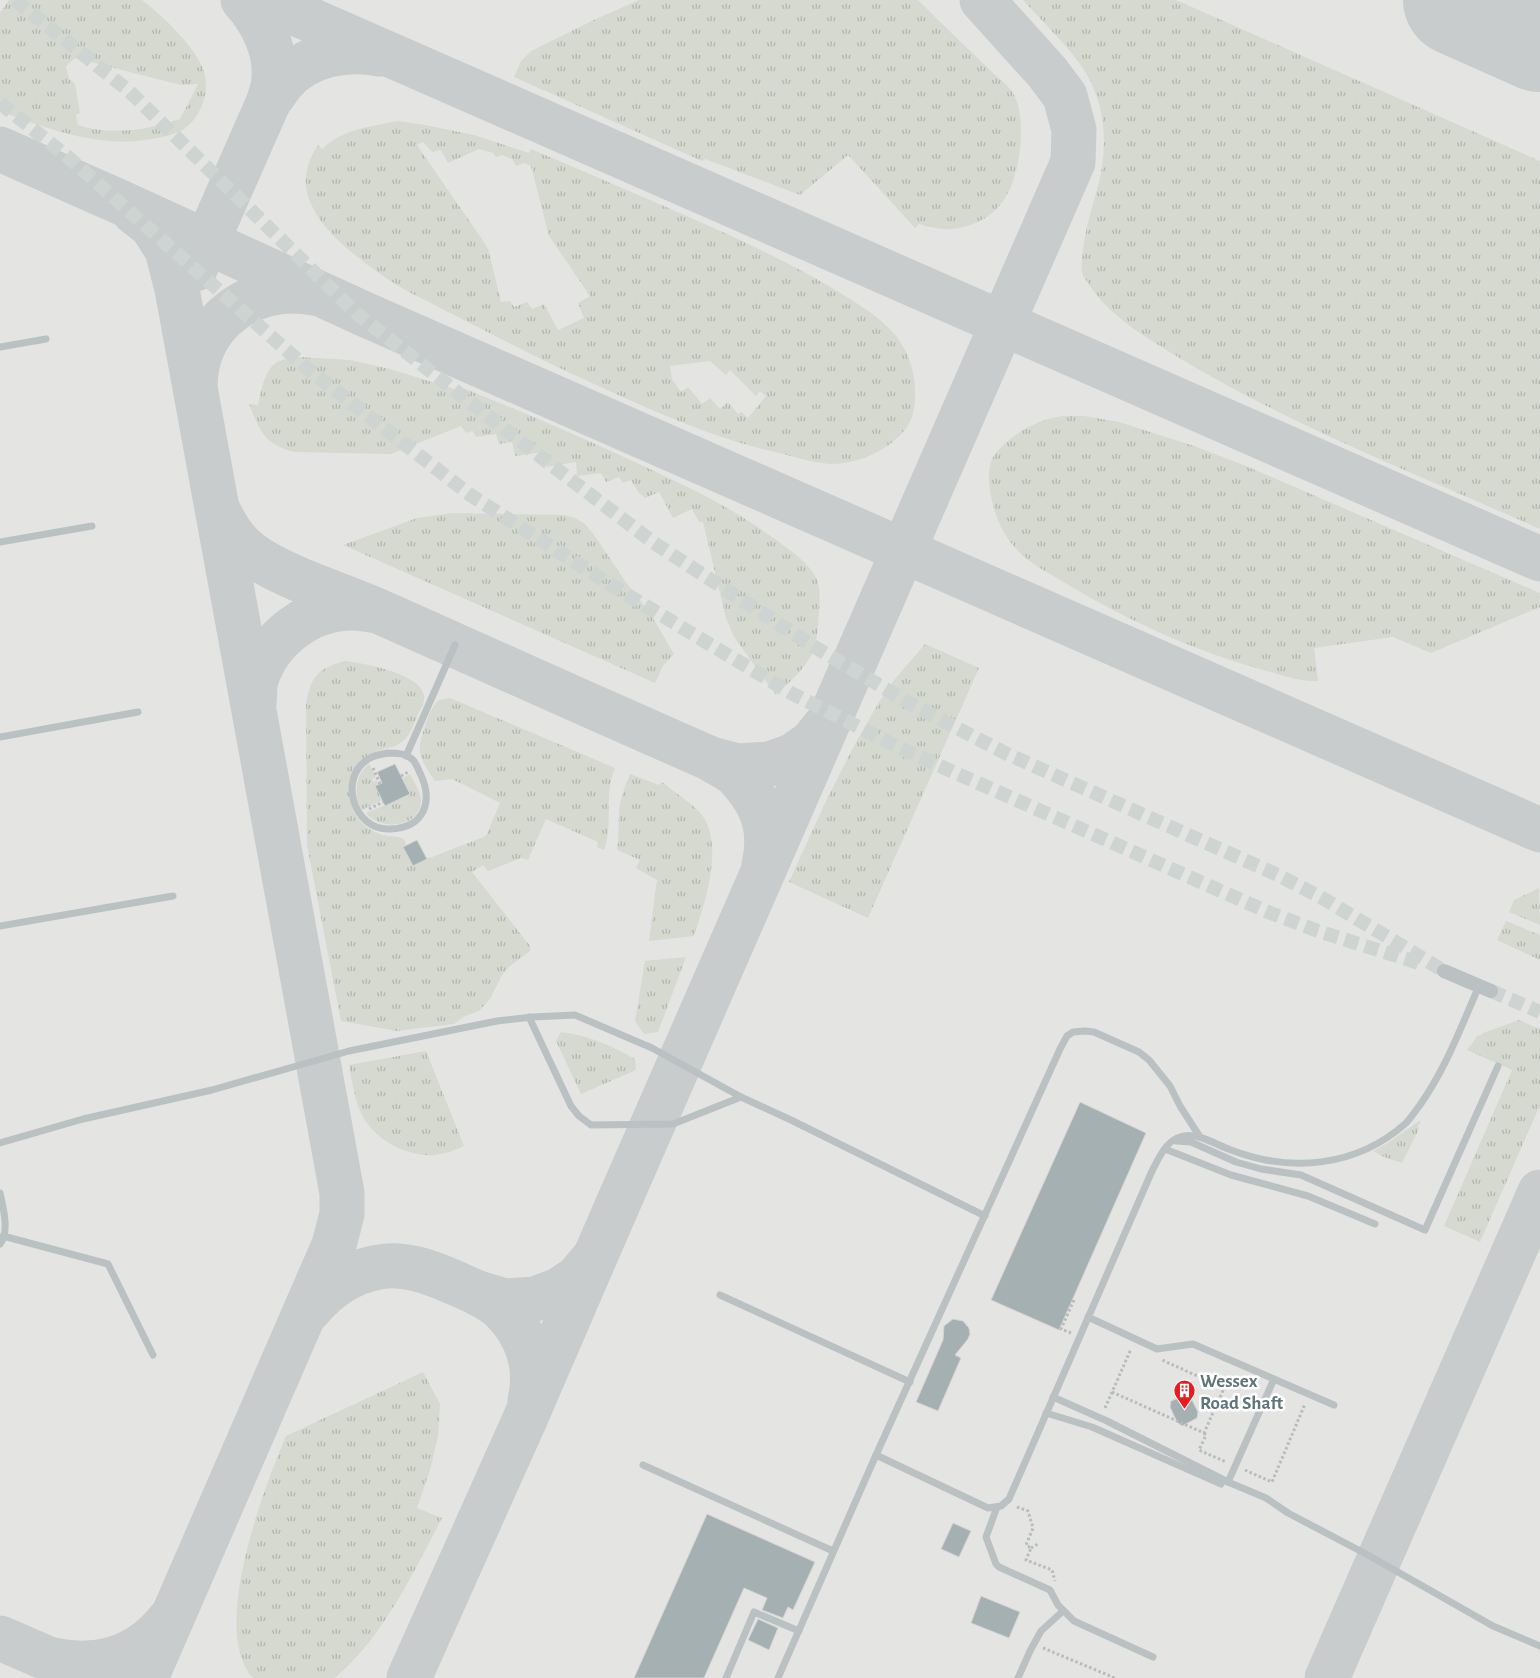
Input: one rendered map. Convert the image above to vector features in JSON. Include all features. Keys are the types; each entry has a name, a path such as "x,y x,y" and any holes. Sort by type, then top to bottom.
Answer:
{"street":[{"path":"1444,971 1485,988"}],"lane":[{"path":"0,347 46,339"},
{"path":"0,542 92,526"},
{"path":"406,756 455,645"},
{"path":"0,737 138,712"},
{"path":"388,753 398,753 406,756 413,760 426,785 428,793 424,810 419,818 404,827 388,830 376,827 366,821 359,813 353,801 354,778 360,766 369,758 388,753"},
{"path":"0,926 173,896"},
{"path":"876,1455 988,1508 1001,1506 1008,1499 1152,1171 1171,1142 1182,1136 1200,1137 1232,1151 1270,1161 1310,1164 1340,1160 1376,1146 1407,1122 1431,1090 1485,988"},
{"path":"0,1142 83,1119 212,1090 349,1051 497,1021 529,1017 575,1016 652,1048 741,1098 791,1120 985,1216"},
{"path":"529,1017 571,1106 579,1116 591,1125 673,1124 741,1098"},
{"path":"778,1678 876,1455 1067,1036 1073,1032 1094,1032 1139,1052 1149,1060 1170,1086 1180,1106 1200,1137"},
{"path":"1171,1142 1180,1140 1192,1142 1236,1162 1261,1169 1301,1175 1425,1230 1498,1066"},
{"path":"1165,1149 1231,1175 1308,1196 1375,1224"},
{"path":"0,1194 5,1222 2,1242 0,1244"},
{"path":"3,1236 108,1264 153,1355"},
{"path":"720,1295 910,1382"},
{"path":"1088,1317 1157,1349 1194,1344 1334,1406"},
{"path":"1228,1482 1274,1379"},
{"path":"1053,1397 1100,1418 1228,1482 1266,1498 1288,1513 1368,1555 1493,1626 1540,1646"},
{"path":"1046,1412 1092,1427 1251,1497"},
{"path":"643,1465 834,1551"},
{"path":"997,1507 986,1537 996,1564 1050,1590 1063,1611 1074,1621 1153,1657"},
{"path":"1018,1678 1041,1631 1063,1611"},
{"path":"726,1678 754,1612 799,1631"}],"path":[{"path":"1074,1300 1061,1329 1079,1336"},
{"path":"1125,1344 1137,1349"},
{"path":"1100,1418 1132,1347"},
{"path":"1160,1359 1224,1388 1204,1433 1206,1434 1199,1450 1272,1482 1306,1403 1297,1399"},
{"path":"1112,1392 1204,1433"},
{"path":"1013,1505 1019,1507"},
{"path":"1031,1548 1038,1544"}],"shaded area":[{"path":"0,0 1540,0 1540,1678 0,1678"}],"green space":[{"path":"9,0 142,0 179,34 202,65 206,90 199,112 190,124 174,134 137,141 120,142 67,133 0,111 0,13","holes":["75,58 181,85 198,84 180,119 142,129 117,131 91,128 78,125 76,115 80,113 75,84 69,79 66,66"]},
{"path":"639,0 918,0 1005,84 1016,99 1021,121 1020,150 1015,176 1005,199 988,216 964,227 947,229 919,224 915,228 848,155 800,195 705,159 702,161 514,77 521,61 531,51"},
{"path":"1023,0 1176,0 1540,161 1540,529 1312,428 1224,384 1131,327 1099,298 1083,276 1082,269 1086,233 1103,160 1104,130 1102,116 1093,87 1086,73 1064,44"},
{"path":"398,121 474,135 529,153 531,149 732,236 824,283 878,318 901,343 911,366 915,382 914,408 910,423 896,439 879,451 851,462 830,464 816,462 749,445 696,428 620,396 407,291 362,261 332,234 317,215 306,186 308,166 318,145 322,149 349,132","holes":["423,142 432,152 441,150 448,163 479,149 493,153 496,157 502,155 512,159 516,166 524,163 531,166 549,236 590,296 578,303 584,318 558,330 544,304 532,309 527,302 514,307 510,301 501,302 488,248 417,145","710,361 726,375 730,370 756,396 760,391 766,396 748,418 741,412 738,414 728,402 720,409 710,398 702,404 688,387 681,392 672,379 670,366"]},
{"path":"300,357 350,360 390,369 461,391 463,388 626,458 682,484 737,514 783,545 805,563 816,578 820,597 818,630 814,648 808,661 776,695 734,637 726,618 703,522 699,522 692,509 673,518 659,492 645,498 639,493 631,480 623,483 619,477 606,482 601,473 577,476 576,462 547,467 544,452 515,456 512,442 499,444 496,434 476,437 473,431 466,433 461,426 391,454 294,452 276,445 260,429 249,404 258,405 269,370 277,362"},
{"path":"1063,416 1084,416 1119,422 1194,446 1246,466 1540,593 1540,607 1431,653 1393,637 1314,648 1318,681 1300,680 1270,672 1191,646 1139,623 1089,597 1031,562 1012,545 1007,537 994,510 989,485 991,462 1001,447 1017,434 1044,420"},
{"path":"452,513 565,515 585,524 650,613 674,654 663,666 655,683 343,545 417,518"},
{"path":"925,644 979,668 868,918 789,882 825,803 879,702 895,679"},
{"path":"345,661 378,667 403,676 421,688 424,696 423,705 408,735 402,742 367,757 353,777 349,794 354,812 366,826 379,834 400,837 405,840 405,846 403,847 413,866 486,836 500,803 452,779 435,781 426,767 420,752 421,741 428,717 439,700 450,698 615,768 611,778 607,840 604,850 597,847 598,842 546,819 528,860 521,858 488,871 483,865 472,872 530,946 530,951 510,966 502,975 490,999 479,1011 465,1016 454,1024 397,1031 341,1021 307,845 306,705 310,687 317,675 328,667"},
{"path":"369,764 376,777 372,779 374,782 377,780 378,785 375,786 382,800 362,810 357,798 358,779"},
{"path":"410,774 421,799 419,811 406,822 398,824 380,823 372,819 366,813 410,795 403,778"},
{"path":"630,774 659,785 662,782 697,810 708,826 712,841 711,874 694,936 649,941 657,880 636,868 640,860 617,850 619,809"},
{"path":"1539,888 1540,925 1509,912 1514,900"},
{"path":"1506,921 1540,935 1540,960 1497,940"},
{"path":"686,957 658,1032 644,1034 635,1021 645,961"},
{"path":"1519,1020 1540,1029 1540,1105 1480,1242 1444,1226 1512,1070 1467,1050 1478,1035 1480,1036 1483,1033"},
{"path":"561,1032 590,1038 618,1050 635,1059 636,1070 581,1094 556,1041"},
{"path":"426,1051 464,1146 437,1155 418,1154 399,1148 382,1138 368,1125 358,1105 349,1065"},
{"path":"1421,1121 1418,1126 1419,1129 1402,1163 1373,1151 1388,1143"},
{"path":"423,1372 440,1404 438,1436 430,1470 417,1508 442,1518 408,1583 396,1604 368,1643 335,1678 253,1678 241,1656 236,1628 238,1594 254,1523 286,1436"}],"building":[{"path":"395,764 410,794 385,806 375,786 382,783 377,772"},
{"path":"417,840 427,859 413,866 403,847"},
{"path":"1080,1102 1146,1133 1059,1330 991,1300"},
{"path":"953,1319 963,1321 969,1328 970,1334 955,1355 961,1358 938,1411 916,1402 943,1340 944,1326"},
{"name":"Wessex Road Shaft","path":"1186,1395 1191,1398 1198,1412 1197,1418 1182,1426 1177,1422 1170,1407 1171,1401"},
{"path":"707,1514 815,1562 793,1610 788,1607 783,1618 762,1610 767,1598 744,1588 704,1678 634,1678"},
{"path":"953,1523 971,1531 959,1557 941,1549"},
{"path":"981,1596 1020,1612 1009,1638 971,1623"},
{"path":"758,1619 778,1628 769,1650 748,1640"}],"taxiway":[{"path":"243,0 262,26 273,57 274,78 269,101"},
{"path":"265,0 1540,559"},
{"path":"409,1678 525,1419 1073,162 1074,130 1065,96 1047,72 982,0"},
{"path":"195,269 269,101 283,82 304,65 328,55 354,52 380,54"},
{"path":"0,149 364,314 1540,830"},
{"path":"134,212 152,226 167,250 177,289 342,1193 342,1214 334,1245 146,1678"},
{"path":"195,384 198,361 206,341 218,324 233,310 251,300 270,294 292,291 314,293"},
{"path":"219,512 227,527 241,545 274,568 385,614 711,759 738,766 770,764 794,755 812,742 825,726"},
{"path":"254,703 255,683 262,665 270,651 293,628 321,613 336,609 371,610"},
{"path":"711,759 735,774 757,803 765,822 767,843 764,865"},
{"path":"1327,1678 1540,1192"},
{"path":"478,1293 505,1301 535,1299 559,1290 577,1278 593,1259"},
{"path":"309,1310 331,1288 349,1277 368,1269 388,1266 407,1267 444,1278 486,1297 498,1305 511,1319 524,1340 531,1363 533,1375 530,1400"},
{"path":"48,1659 83,1663 114,1659 143,1645 157,1634 169,1620"},
{"path":"0,1638 76,1671"}],"runway":[{"path":"1459,0 1540,36"}],"tunnel":[{"path":"15,0 129,91 356,313 654,543 813,646 911,704 1005,753 1278,875 1324,899 1444,971"},
{"path":"0,103 69,158 309,370 469,494 611,585 791,693 904,750 1268,912 1318,931 1422,964"},
{"path":"1491,991 1540,1012"}],"place":[{"name":"Wessex Road Shaft","path":"1184,1410"}]}
